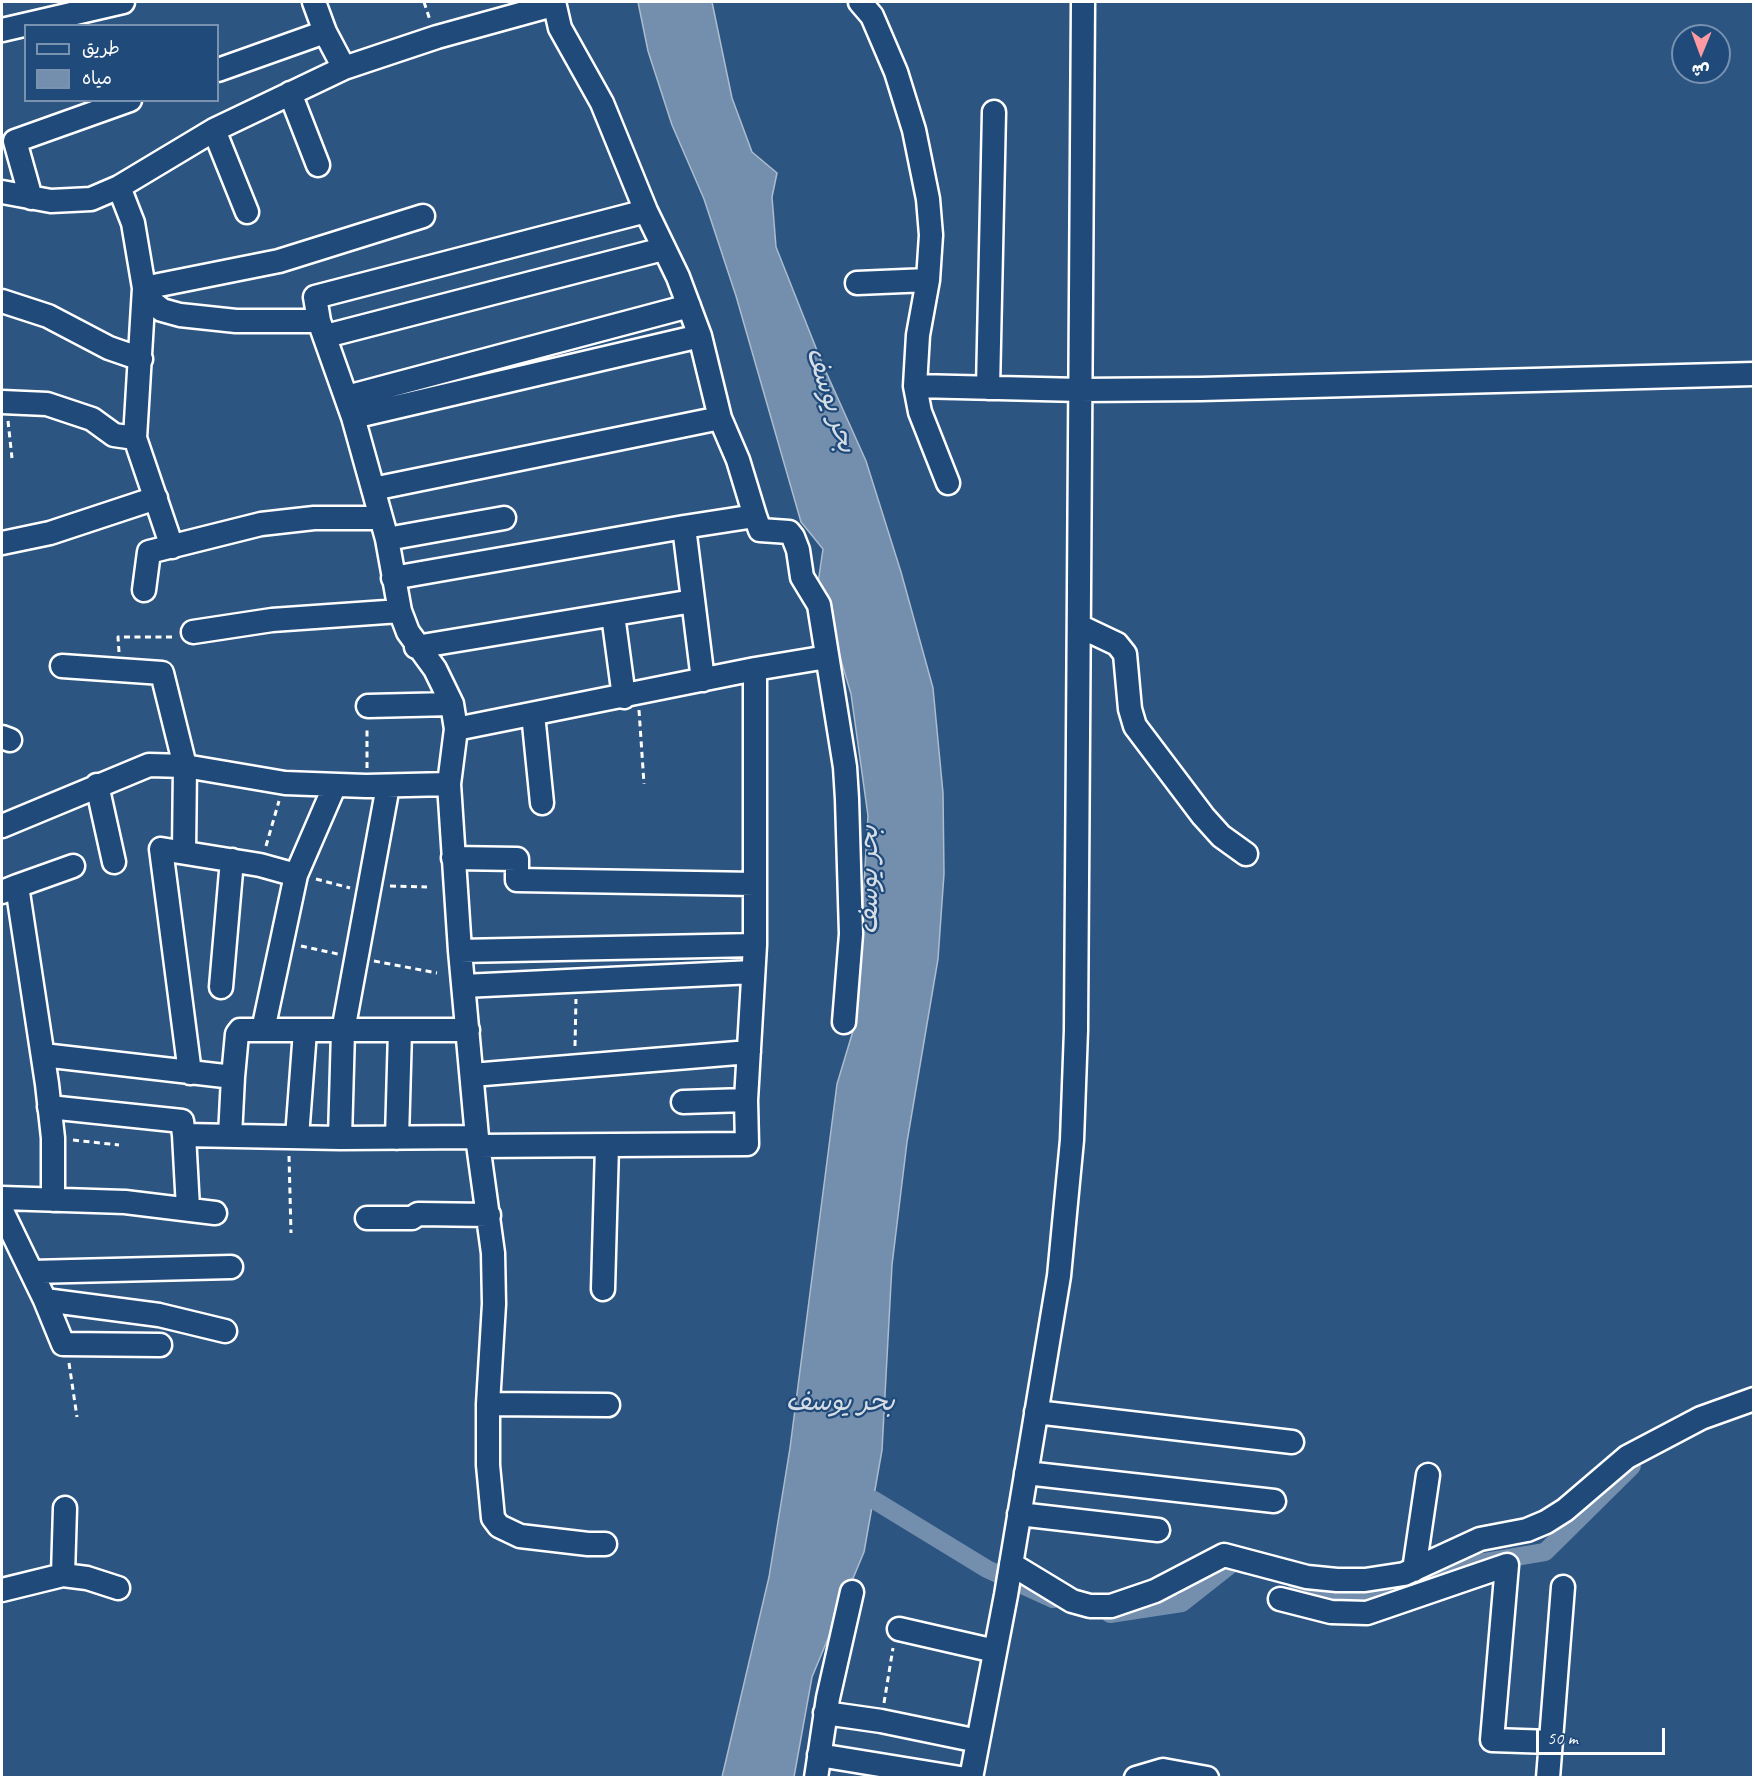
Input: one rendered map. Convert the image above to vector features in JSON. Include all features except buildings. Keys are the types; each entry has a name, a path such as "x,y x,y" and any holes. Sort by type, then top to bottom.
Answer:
{"street":[{"path":"28,24 123,2"},
{"path":"314,2 325,32 344,68"},
{"path":"860,2 872,16 896,72 914,130 928,199 931,235 928,280 916,353 915,386 920,412 948,483"},
{"path":"971,1778 1011,1567 1059,1276 1072,1140 1076,1030 1083,2"},
{"path":"2,192 70,202 91,200 119,187 214,130 344,68 437,37 553,3 560,28 614,129 646,211 689,306 700,336 720,418 738,460 760,530 783,530 793,537 802,577 819,605 847,798 851,934 844,1022"},
{"path":"2,30 24,25"},
{"path":"219,70 325,32"},
{"path":"290,93 318,165"},
{"path":"31,198 15,141 124,102"},
{"path":"988,388 994,112"},
{"path":"214,130 247,212"},
{"path":"119,187 133,223 144,288 135,438 172,547"},
{"path":"605,1544 520,1536 499,1526 493,1518 488,1404 494,1304 489,1215 478,1141 453,858 449,784 456,729 452,704 435,669 416,647 400,611 384,529 350,407 323,329 315,297 646,211"},
{"path":"144,288 279,261 423,216"},
{"path":"144,288 153,303 162,310 180,315 323,329 663,249"},
{"path":"857,283 928,280"},
{"path":"2,301 48,316 109,348 141,359"},
{"path":"350,407 689,306"},
{"path":"350,407 700,336"},
{"path":"915,386 1081,390 1754,374"},
{"path":"4,401 47,404 92,419 114,435 135,438"},
{"path":"373,489 720,418"},
{"path":"2,543 51,533 156,498"},
{"path":"393,578 755,516"},
{"path":"144,590 149,552 261,524 314,518 384,529 504,518"},
{"path":"684,527 703,681"},
{"path":"416,647 693,601"},
{"path":"193,632 272,620 400,611"},
{"path":"613,615 631,695"},
{"path":"1079,626 1117,644 1125,654 1130,709 1134,726 1203,816 1221,836 1246,854"},
{"path":"456,729 755,669 827,657"},
{"path":"62,666 162,673 185,766 184,852"},
{"path":"184,1135 397,1138 607,1146 747,1144 746,1100 755,945 755,669"},
{"path":"368,706 452,704"},
{"path":"533,714 542,803"},
{"path":"2,826 149,765 185,766 285,783 377,786 449,784"},
{"path":"98,785 114,862"},
{"path":"263,1030 296,875 335,785"},
{"path":"340,1138 343,1031 370,889 377,786"},
{"path":"190,1073 161,849 260,865 296,875"},
{"path":"453,858 517,859 518,880 755,884"},
{"path":"221,987 232,860"},
{"path":"53,1200 53,1138 43,1055 9,889 73,866"},
{"path":"460,951 755,945"},
{"path":"464,986 753,972"},
{"path":"230,1136 232,1077 238,1032 468,1029"},
{"path":"293,1137 305,1031"},
{"path":"397,1138 400,1031"},
{"path":"472,1075 749,1052"},
{"path":"43,1055 232,1077"},
{"path":"683,1102 746,1100"},
{"path":"49,1107 182,1121 188,1208"},
{"path":"603,1289 607,1146"},
{"path":"2,1198 188,1208 215,1213"},
{"path":"2,1211 45,1300 63,1344 160,1346"},
{"path":"367,1218 412,1218 418,1214 489,1215"},
{"path":"32,1272 231,1267"},
{"path":"45,1300 159,1315 225,1331"},
{"path":"1011,1567 1072,1601 1090,1606 1111,1606 1155,1591 1224,1555 1307,1576 1337,1580 1374,1579 1414,1569 1472,1542 1527,1530 1546,1522 1565,1510 1627,1457 1701,1418 1754,1399"},
{"path":"488,1404 608,1405"},
{"path":"1036,1412 1292,1442"},
{"path":"1026,1473 1274,1501"},
{"path":"1414,1569 1428,1475"},
{"path":"63,1575 64,1508"},
{"path":"1019,1514 1158,1530"},
{"path":"1280,1599 1331,1612 1367,1613 1507,1565 1492,1740 1551,1742"},
{"path":"2,1590 63,1575 87,1578 118,1588"},
{"path":"1548,1778 1563,1587"},
{"path":"816,1778 825,1713 852,1592"},
{"path":"899,1629 995,1651"},
{"path":"825,1713 881,1721 978,1742"},
{"path":"819,1755 960,1778"},
{"path":"1136,1778 1163,1770 1207,1778"}],"path":[{"path":"4,401 12,458"},
{"path":"120,669 118,637 174,637 193,632"},
{"path":"631,695 644,784"},
{"path":"368,706 377,786"},
{"path":"260,865 285,783"},
{"path":"296,875 370,889 427,887"},
{"path":"280,942 437,973"},
{"path":"574,1066 576,980"},
{"path":"291,1233 293,1137"},
{"path":"53,1138 119,1145"},
{"path":"63,1344 70,1366 77,1417"},
{"path":"881,1721 899,1629"}],"water":[{"name":"بحر يوسف","path":"638,2 712,2 732,98 752,152 777,173 772,197 776,247 822,363 866,461 901,572 933,688 943,793 944,874 938,959 907,1142 892,1265 882,1450 864,1552 812,1677 794,1777 722,1777 769,1577 790,1448 837,1084 856,1021 868,816 851,694 818,583 823,549 801,522 736,296 704,199 672,125 648,51"}],"waterway":[{"path":"1296,1582 1351,1600 1455,1567 1545,1552 1632,1466"},
{"path":"874,1500 987,1569 1053,1599"},
{"path":"1110,1614 1182,1603 1234,1562 1247,1566"}]}
